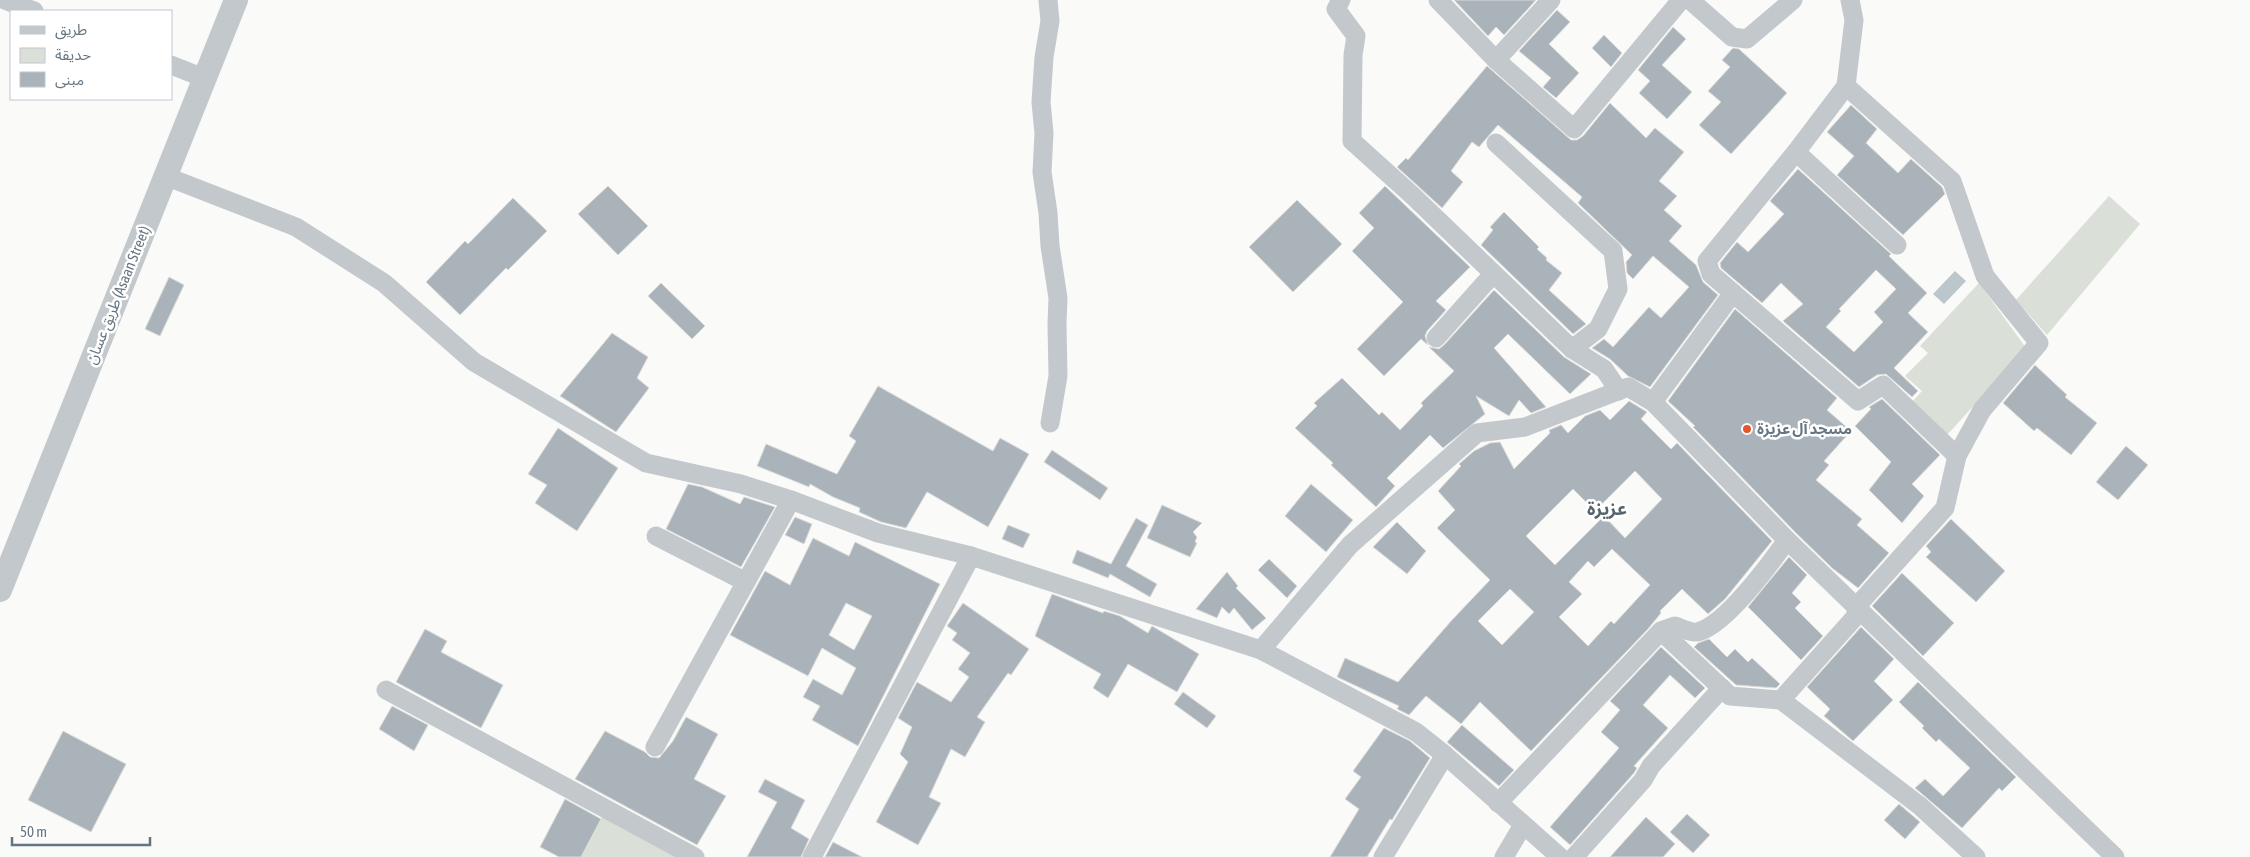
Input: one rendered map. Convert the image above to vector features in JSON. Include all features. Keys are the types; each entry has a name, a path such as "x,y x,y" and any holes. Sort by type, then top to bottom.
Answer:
{"street":[{"path":"5,0 31,10"},
{"name":"طريق عسان (Asaan Street)","path":"0,590 236,0"},
{"path":"1048,0 1050,21 1044,57 1041,102 1044,133 1042,172 1058,298 1056,324 1058,376 1050,422"},
{"path":"1341,0 1336,9 1356,36 1353,55 1352,141 1413,196 1572,349 1604,369 1619,391"},
{"path":"1438,0 1496,60 1574,129 1681,0"},
{"path":"1496,60 1551,0"},
{"path":"1690,0 1732,37 1747,40 1792,0"},
{"path":"1850,0 1854,20 1846,86 1796,152 1706,261 1711,274 1858,400 1883,385 1957,456"},
{"path":"172,66 204,78"},
{"path":"1781,700 1856,616 1856,607 1945,508 1957,456 1982,410 2039,343 1985,276 1952,181 1846,86"},
{"path":"1496,143 1613,251 1618,289 1598,329 1572,349"},
{"path":"1796,152 1897,245"},
{"path":"165,176 296,227 384,283 474,362 646,463 741,484 792,500 878,534 971,556 1261,650 1416,732 1445,755 1560,857"},
{"path":"1436,338 1493,274"},
{"path":"1653,402 1733,293"},
{"path":"1261,650 1350,545 1477,433 1525,427 1628,387 1653,402 1787,540 2115,857"},
{"path":"655,747 792,500"},
{"path":"656,536 746,582"},
{"path":"1498,803 1662,631 1675,626 1694,633 1710,628 1760,577 1787,540"},
{"path":"812,857 971,556"},
{"path":"1662,631 1730,696 1781,700 1920,806 1976,857"},
{"path":"1574,857 1643,780 1651,766 1722,688"},
{"path":"386,690 694,857"},
{"path":"1383,857 1445,755"},
{"path":"1504,857 1523,825"}],"green space":[{"path":"2109,196 2140,224 2047,335 2016,300"},
{"path":"1979,283 2026,348 1947,435 1912,402 1922,391 1905,376 1928,353 1920,346"},
{"path":"603,815 680,857 581,857"}],"shaded area":[{"path":"1955,271 1966,281 1944,304 1933,294"}],"building":[{"path":"1454,0 1536,0 1504,35 1496,27 1488,36"},
{"path":"1557,10 1570,22 1549,44 1579,73 1556,98 1543,87 1551,78 1519,51"},
{"path":"1673,27 1686,39 1662,65 1692,92 1667,119 1639,93 1650,81 1638,70"},
{"path":"1604,35 1622,53 1611,67 1592,48"},
{"path":"1733,48 1739,49 1787,93 1731,154 1699,125 1721,102 1708,91 1730,67 1722,60"},
{"path":"1487,66 1571,140 1577,140 1583,136 1610,103 1646,138 1655,128 1684,152 1659,181 1677,196 1664,210 1682,226 1669,241 1696,265 1703,282 1718,295 1650,387 1628,376 1610,359 1592,348 1604,339 1613,347 1649,307 1661,318 1689,287 1653,256 1633,279 1627,273 1626,262 1632,255 1578,203 1582,197 1498,125 1479,147 1472,142 1451,171 1463,182 1442,208 1397,167 1406,158 1408,160"},
{"path":"1851,105 1877,129 1866,143 1898,173 1911,159 1942,187 1945,194 1903,235 1837,175 1854,156 1827,132"},
{"path":"1798,169 1891,254 1889,256 1927,293 1908,313 1928,332 1894,368 1918,391 1912,397 1886,374 1877,375 1859,387 1783,321 1803,304 1781,283 1762,303 1721,268 1720,263 1737,242 1748,252 1784,214 1770,201","holes":["1876,270 1896,289 1874,312 1883,322 1854,352 1826,327 1841,311 1839,309"]},
{"path":"608,186 648,226 618,255 578,214"},
{"path":"1385,186 1470,267 1436,301 1446,310 1427,331 1425,336 1428,345 1421,339 1384,376 1357,349 1403,302 1352,251 1374,228 1359,213"},
{"path":"513,198 547,231 508,270 506,268 460,315 426,282 465,241 468,244"},
{"path":"1297,200 1342,244 1293,292 1249,247"},
{"path":"1504,212 1539,247 1537,249 1547,258 1546,260 1562,273 1549,290 1586,324 1573,334 1481,245 1493,230 1490,227"},
{"path":"169,277 184,285 160,336 145,329"},
{"path":"661,283 705,326 692,339 648,296"},
{"path":"1494,290 1564,357 1591,374 1570,394 1508,334 1494,348 1546,407 1531,413 1519,400 1509,416 1476,396 1485,414 1443,448 1430,435 1387,478 1395,486 1376,507 1295,428 1317,406 1314,403 1342,378 1379,415 1382,412 1400,430 1423,406 1421,403 1454,371 1429,347 1439,349 1444,345"},
{"path":"1735,309 1837,398 1827,410 1851,431 1824,461 1829,465 1816,480 1862,519 1857,525 1889,553 1858,588 1832,568 1795,532 1693,427 1695,426 1668,401"},
{"path":"612,333 648,357 637,378 649,388 616,432 560,396"},
{"path":"2035,365 2067,395 2065,397 2097,423 2071,455 2037,428 2034,431 2003,403"},
{"path":"878,386 993,451 1000,438 1029,454 988,527 927,492 906,528 881,522 859,512 860,508 833,497 810,484 809,487 757,466 766,444 837,474 856,441 849,436"},
{"path":"1882,399 1940,455 1912,484 1924,496 1902,523 1869,490 1891,462 1855,426 1871,409 1869,407"},
{"path":"1629,401 1647,412 1641,419 1671,449 1677,443 1772,541 1725,599 1708,614 1682,589 1660,611 1661,613 1648,629 1531,751 1480,702 1461,724 1426,696 1409,715 1397,709 1399,706 1337,677 1345,658 1398,682 1490,580 1437,528 1455,510 1438,491 1461,466 1459,464 1474,451 1490,443 1500,442 1514,469 1550,433 1549,430 1561,425 1568,433 1585,416 1600,410 1610,420","holes":["1635,471 1662,499 1625,538 1604,516 1555,565 1526,536 1573,489 1595,511","1612,549 1650,585 1614,624 1611,621 1588,646 1559,617 1582,594 1569,582 1588,561 1594,567","1510,589 1534,612 1502,645 1478,621"]},
{"path":"558,428 618,468 577,531 535,503 547,485 528,474"},
{"path":"2126,446 2148,465 2118,500 2096,482"},
{"path":"1052,450 1108,488 1100,500 1044,462"},
{"path":"688,484 702,487 740,504 744,497 775,507 741,567 666,529"},
{"path":"1311,484 1353,520 1326,552 1285,516"},
{"path":"1162,505 1202,523 1193,532 1197,537 1195,542 1197,543 1190,557 1147,538"},
{"path":"795,517 812,524 804,544 785,535"},
{"path":"1136,518 1148,525 1126,566 1157,584 1150,597 1110,574 1108,578 1072,563 1077,550 1111,564"},
{"path":"1951,519 2005,571 1976,602 1926,557 1931,552 1926,546"},
{"path":"1397,522 1426,551 1407,574 1373,547"},
{"path":"1008,525 1030,534 1023,548 1002,539"},
{"path":"813,538 849,556 855,542 940,584 858,746 812,720 820,706 803,697 813,679 842,695 856,668 822,648 808,676 730,635 765,571 790,585","holes":["846,603 872,616 854,650 829,635"]},
{"path":"1789,557 1807,575 1792,593 1801,602 1795,608 1823,636 1801,660 1748,607"},
{"path":"1269,559 1297,586 1287,598 1258,570"},
{"path":"1227,572 1238,586 1236,588 1266,618 1252,630 1234,608 1229,614 1222,607 1217,618 1196,609"},
{"path":"1902,573 1954,623 1923,656 1872,606"},
{"path":"1052,594 1103,613 1104,611 1120,616 1148,633 1152,626 1199,654 1177,692 1128,664 1108,698 1093,688 1101,674 1035,636"},
{"path":"963,603 1029,649 1011,675 1008,673 977,717 985,722 965,757 951,749 929,797 941,803 918,845 876,822 908,762 900,754 912,727 898,718 917,682 951,702 969,677 958,669 970,653 952,640 957,633 947,626"},
{"path":"1861,627 1894,659 1874,681 1893,700 1853,741 1824,716 1830,709 1807,687"},
{"path":"425,629 447,641 441,652 503,685 481,728 396,682"},
{"path":"1709,639 1727,657 1735,649 1748,662 1752,658 1780,684 1776,688 1736,685 1694,647 1698,643"},
{"path":"1661,647 1705,688 1695,698 1670,675 1643,705 1668,728 1634,766 1637,768 1634,773 1570,845 1550,827 1619,748 1601,732 1620,710 1610,701"},
{"path":"1918,682 2016,777 2002,791 1999,788 1962,828 1915,788 1925,779 1943,796 1970,768 1939,739 1936,742 1922,728 1924,726 1899,702"},
{"path":"1183,692 1216,716 1207,728 1174,704"},
{"path":"392,706 428,725 414,751 379,729"},
{"path":"686,717 718,734 694,779 726,796 697,845 575,779 605,731 645,752 650,757 659,758 673,741"},
{"path":"1462,725 1514,770 1499,786 1447,742"},
{"path":"1384,728 1410,741 1430,758 1367,857 1330,857 1359,809 1345,799 1361,777 1353,771"},
{"path":"63,731 126,764 91,832 28,800"},
{"path":"765,779 805,800 791,828 809,839 801,857 747,857 777,802 758,792"},
{"path":"565,799 601,819 581,857 559,857 540,847"},
{"path":"1899,804 1920,822 1905,839 1884,820"},
{"path":"1687,814 1710,835 1693,853 1670,832"},
{"path":"1646,817 1675,844 1663,857 1610,857"},
{"path":"833,842 862,857 825,857"}],"place":[{"name":"مسجد آل عزيزة","path":"1747,429"}],"district":[{"name":"عزيزة","path":"1607,509"}]}
